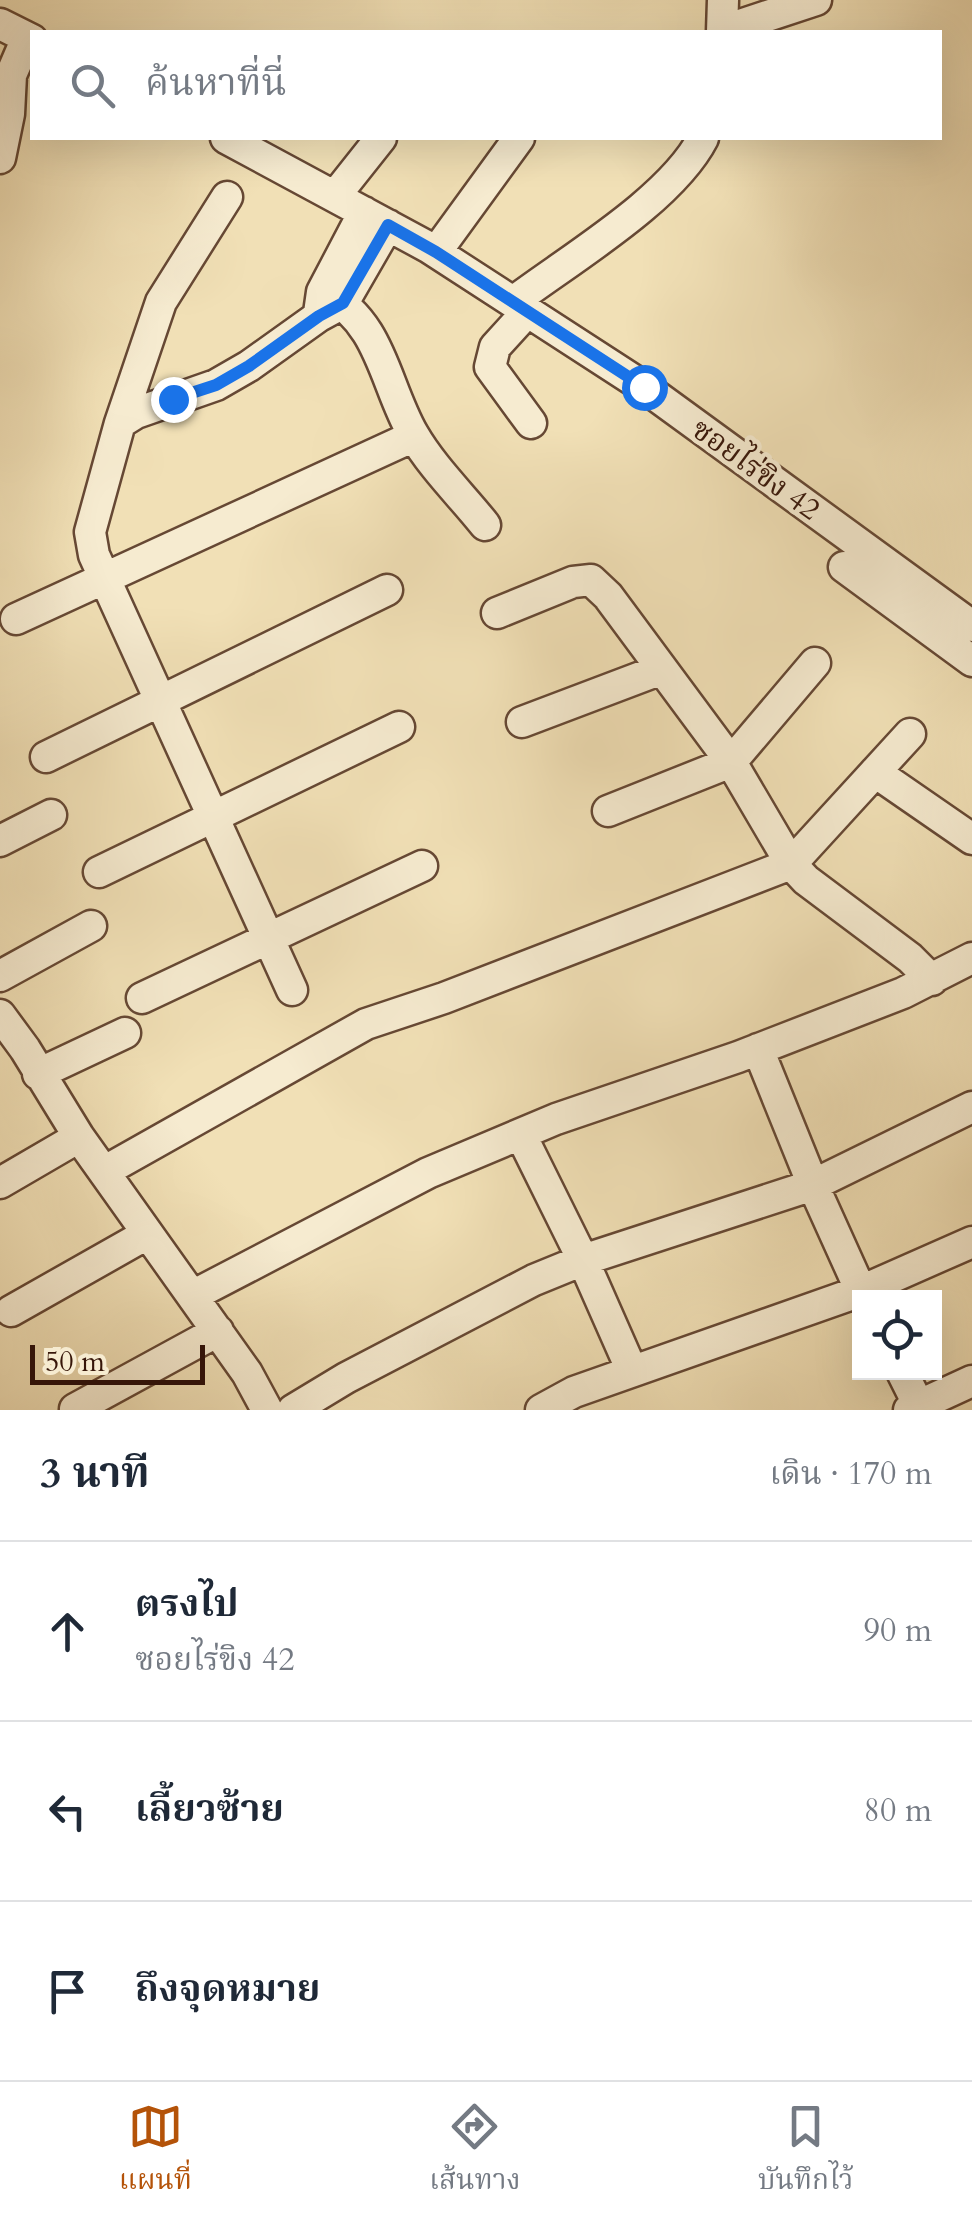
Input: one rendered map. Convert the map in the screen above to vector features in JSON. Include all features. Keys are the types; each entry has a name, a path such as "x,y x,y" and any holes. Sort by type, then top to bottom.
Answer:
{"street":[{"path":"722,30 723,0"},
{"path":"728,30 816,0"},
{"path":"0,158 20,34"},
{"name":"ซอยไร่ขิง 42","path":"230,140 436,252 644,387 972,626"},
{"path":"335,196 379,140"},
{"path":"436,252 517,140"},
{"path":"530,422 490,367 494,347 520,307 660,191 695,154 702,140"},
{"path":"227,197 161,302 120,423 90,532 94,555 292,990"},
{"path":"120,423 136,412 216,385 280,345 328,303 376,218"},
{"path":"328,303 368,328 414,436 486,525"},
{"path":"16,619 414,436"},
{"path":"844,567 972,660"},
{"path":"497,613 573,582 592,580 608,596 731,762 792,864 806,880 910,958 932,980"},
{"path":"46,757 387,590"},
{"path":"608,811 731,762 815,663"},
{"path":"522,722 662,669"},
{"path":"99,872 399,727"},
{"path":"104,1171 366,1024 792,864 910,734"},
{"path":"875,772 972,839"},
{"path":"3,833 51,814"},
{"path":"142,998 422,866"},
{"path":"0,976 92,926"},
{"path":"194,1295 428,1173 556,1119 758,1049 932,980 972,958"},
{"path":"0,1015 21,1062 194,1295 266,1410"},
{"path":"21,1062 126,1033"},
{"path":"758,1049 861,1290"},
{"path":"293,1410 346,1378 534,1280 583,1260 813,1185 972,1108"},
{"path":"522,1134 632,1372"},
{"path":"0,1183 79,1137"},
{"path":"11,1312 146,1234"},
{"path":"871,1290 972,1242"},
{"path":"541,1410 574,1392 852,1298"},
{"path":"75,1408 218,1331"},
{"path":"905,1380 914,1408 972,1381"}],"route":[{"path":"173,399 216,385 343,303 388,225 644,387"}]}
